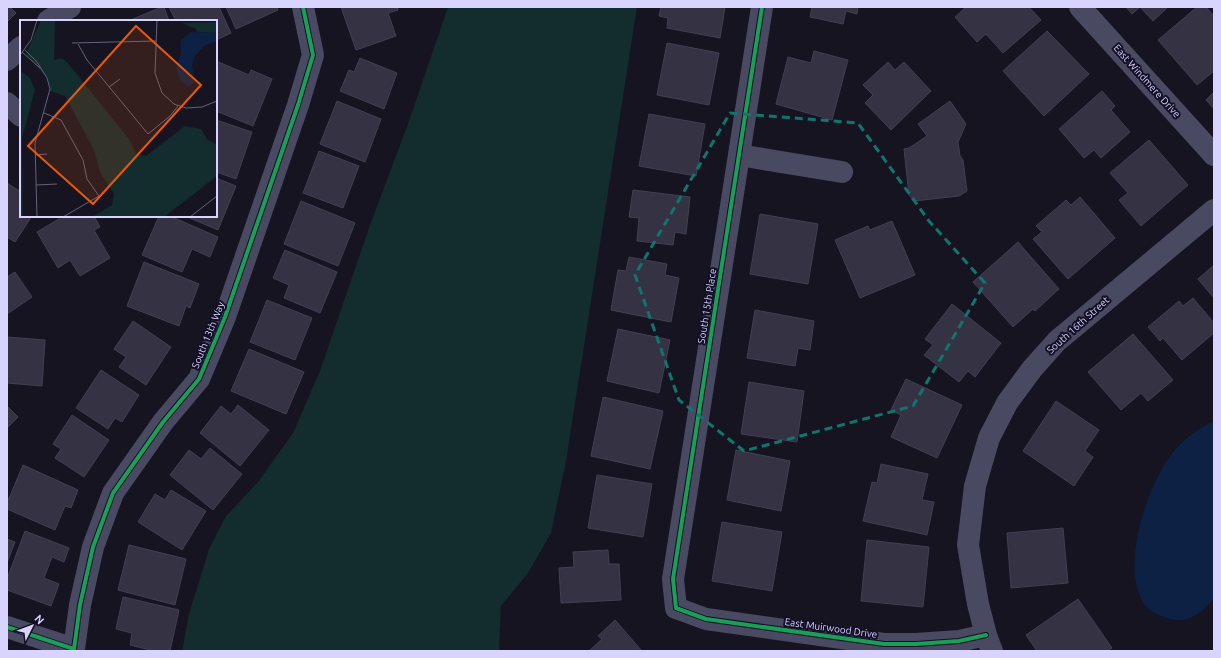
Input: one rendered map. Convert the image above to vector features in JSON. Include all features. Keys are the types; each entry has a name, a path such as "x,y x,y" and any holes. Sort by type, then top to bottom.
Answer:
{"street":[{"path":"50,20 70,7"},
{"name":"South 13th Way","path":"7,627 74,649 80,605 93,547 113,492 164,422 199,379 225,317 298,105 313,56 303,7"},
{"name":"South 15th Place","path":"676,608 673,579 762,7"},
{"name":"East Windmere Drive","path":"1080,7 1214,155"},
{"path":"7,60 20,48"},
{"path":"7,102 20,115"},
{"path":"739,156 842,172"},
{"name":"South 16th Street","path":"989,643 978,604 968,545 975,486 989,438 1007,403 1032,369 1057,341 1214,210"},
{"name":"East Muirwood Drive","path":"676,608 706,619 884,644 916,644 959,641 989,643"}],"highlighted area":[{"path":"730,113 858,123 929,221 985,283 913,406 744,451 679,400 635,275"}],"green space":[{"path":"448,7 637,7 566,461 551,533 528,573 501,606 499,648 501,651 182,651 189,614 209,549 226,516 258,482 293,433 320,371 370,225 408,124"}],"water":[{"path":"1214,421 1214,598 1195,616 1183,620 1170,619 1151,611 1143,602 1137,587 1135,549 1139,529 1152,490 1168,459 1177,447 1188,437"}],"building":[{"path":"7,7 10,7 16,13 7,22"},
{"path":"164,7 169,20 130,20"},
{"path":"169,7 219,7 231,33 217,40 217,20 176,20"},
{"path":"226,7 277,7 278,10 236,29"},
{"path":"341,7 397,7 398,10 388,13 396,36 356,50"},
{"path":"661,7 725,7 720,38 667,28 668,18 659,16"},
{"path":"812,7 858,7 857,14 846,11 843,24 810,17"},
{"path":"966,7 1029,7 1041,20 1003,53 986,34 977,42 955,17"},
{"path":"1126,7 1140,7 1132,14"},
{"path":"1140,7 1168,7 1153,21"},
{"path":"1197,7 1206,7 1214,16 1214,71 1197,85 1158,40"},
{"path":"1047,31 1089,74 1044,116 1003,71"},
{"path":"667,43 719,53 709,105 657,95"},
{"path":"814,51 848,60 832,120 776,104 788,57 811,63"},
{"path":"360,58 397,73 384,109 340,91 349,70 354,72"},
{"path":"217,61 249,75 251,70 272,79 253,126 217,111"},
{"path":"888,62 895,70 904,62 931,91 891,130 865,103 873,95 863,85"},
{"path":"1102,91 1115,106 1111,110 1130,132 1101,158 1094,150 1084,158 1059,129"},
{"path":"1214,92 1214,109 1206,100"},
{"path":"337,101 381,119 365,162 320,144"},
{"path":"950,101 966,124 958,142 960,156 963,160 967,191 959,196 914,201 909,195 904,149 909,148 927,136 918,124"},
{"path":"649,114 705,124 696,176 639,166"},
{"path":"217,120 252,132 236,179 217,172"},
{"path":"1149,140 1188,185 1141,226 1119,200 1128,193 1110,173"},
{"path":"319,151 359,166 343,208 303,193"},
{"path":"217,178 236,186 218,230 187,217 217,217"},
{"path":"7,183 20,191 20,217 31,217 15,242 7,237"},
{"path":"633,190 690,197 686,234 675,232 673,245 637,241 639,218 629,217"},
{"path":"1080,197 1115,238 1068,279 1033,239 1042,232 1036,226 1066,200 1071,205"},
{"path":"301,201 355,223 338,266 284,244"},
{"path":"760,214 818,224 808,284 750,274"},
{"path":"62,217 95,217 100,227 94,230 110,258 80,276 70,260 58,268 37,232"},
{"path":"159,217 172,217 218,237 210,257 192,249 182,272 142,255"},
{"path":"892,221 915,275 860,298 835,240 868,226 870,230"},
{"path":"1018,242 1059,289 1035,311 1033,309 1013,327 973,282"},
{"path":"285,250 337,272 320,313 284,298 289,285 273,278"},
{"path":"629,257 667,264 665,275 679,278 671,322 611,310 618,270 626,271"},
{"path":"144,262 199,284 190,308 186,306 179,326 127,306"},
{"path":"1214,265 1214,298 1198,279"},
{"path":"15,272 32,297 7,314 7,277"},
{"path":"1193,298 1214,323 1214,333 1182,360 1163,338 1160,341 1148,327 1179,301 1183,306"},
{"path":"267,300 312,318 295,360 250,342"},
{"path":"952,304 1001,343 975,377 968,371 959,382 924,355 933,345 925,339"},
{"path":"755,310 814,321 810,350 798,348 795,366 747,358"},
{"path":"133,321 171,347 146,385 119,367 126,357 114,349"},
{"path":"618,329 670,340 659,393 607,381"},
{"path":"1133,334 1173,380 1148,401 1141,393 1121,410 1088,372"},
{"path":"7,337 45,340 42,386 7,383"},
{"path":"249,349 304,372 286,414 231,391"},
{"path":"101,370 139,395 122,422 115,418 108,429 76,408"},
{"path":"906,379 962,405 937,458 891,437 901,415 891,410"},
{"path":"749,382 804,391 797,442 741,434"},
{"path":"603,397 663,411 650,469 591,456"},
{"path":"1056,401 1099,430 1085,451 1093,457 1074,486 1023,451"},
{"path":"238,405 269,430 240,466 200,433 221,406 231,414"},
{"path":"7,406 18,417 7,428"},
{"path":"72,415 109,440 84,477 55,458 61,449 53,444"},
{"path":"210,448 242,474 213,510 170,475 189,450 201,459"},
{"path":"736,450 790,461 781,511 727,500"},
{"path":"881,464 928,474 922,500 934,502 927,535 863,521 872,482 877,483"},
{"path":"23,465 78,490 71,508 65,506 55,530 7,509 7,503"},
{"path":"597,475 652,484 643,537 588,528"},
{"path":"171,490 206,511 182,550 138,522 155,494 165,500"},
{"path":"722,522 782,532 772,591 712,581"},
{"path":"1063,528 1068,583 1011,588 1007,533"},
{"path":"25,531 69,548 64,562 52,557 44,578 59,584 51,606 7,590 7,579"},
{"path":"7,539 15,542 7,563"},
{"path":"867,540 929,547 923,607 861,601"},
{"path":"129,545 186,559 175,605 118,590"},
{"path":"608,550 609,564 619,564 621,600 561,603 559,568 574,567 573,552"},
{"path":"123,597 179,610 170,651 154,651 130,645 132,633 116,629"},
{"path":"1078,599 1112,648 1108,651 1037,651 1026,635"},
{"path":"615,620 641,650 589,651 602,639 598,636"}],"cycle path":[{"path":"7,627 74,649 80,605 93,547 113,493 163,422 199,379 225,317 298,105 313,55 303,7"},
{"path":"762,7 673,579 676,608 706,619 884,644 916,644 959,641 986,635"}]}
